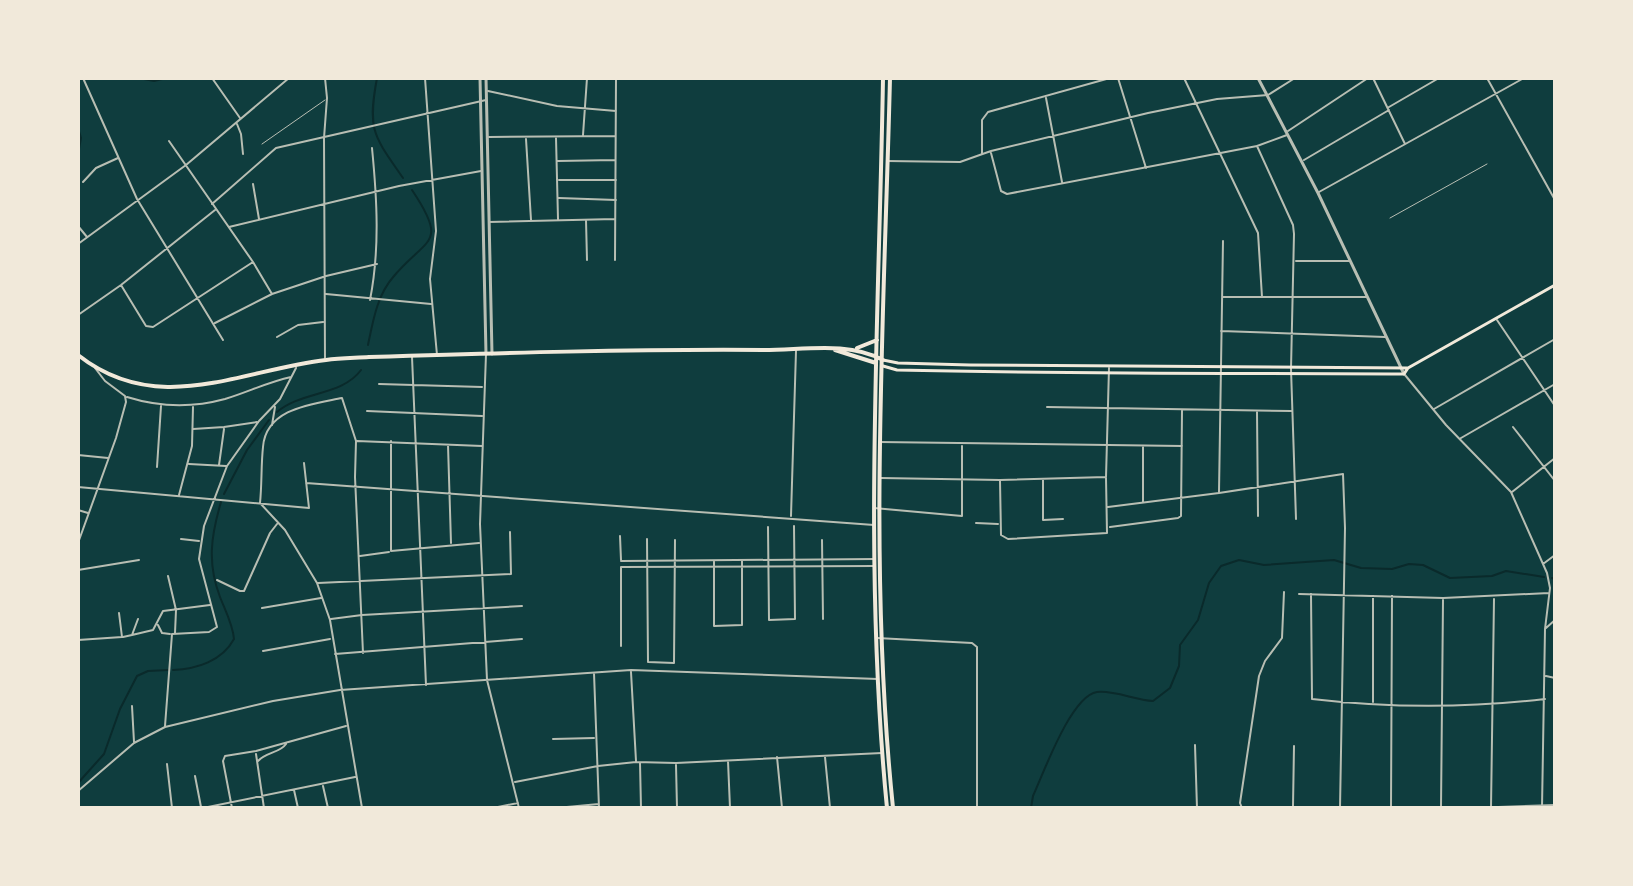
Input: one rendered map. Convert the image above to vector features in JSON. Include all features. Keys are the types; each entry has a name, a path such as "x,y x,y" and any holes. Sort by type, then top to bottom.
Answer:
{"main road":[{"path":"878,442 883,363 883,78"},
{"path":"879,638 874,566 878,477 876,363 890,78"},
{"path":"832,349 876,363 1291,369 1404,374 1408,368 1555,285"},
{"path":"78,355 95,367 139,382 189,388 325,360 681,349 855,349 877,340"},
{"path":"855,349 877,356 897,370 1291,375 1408,368"},
{"path":"1168,374 1169,368"},
{"path":"876,525 880,559 880,679 887,808"},
{"path":"884,753 893,808"}],"street":[{"path":"83,78 137,199 223,340"},
{"path":"212,78 240,119"},
{"path":"78,244 186,165 289,78"},
{"path":"325,78 325,360"},
{"path":"425,78 436,231 430,279 437,356"},
{"path":"480,78 489,354"},
{"path":"486,78 491,222 481,543 485,643 487,680 519,808"},
{"path":"583,136 587,78"},
{"path":"615,260 616,78"},
{"path":"982,155 984,116 1110,78"},
{"path":"1118,78 1146,168"},
{"path":"1184,78 1258,233 1262,297"},
{"path":"1258,78 1318,193 1404,374 1433,410 1511,492 1543,564 1550,593 1545,629 1542,807"},
{"path":"885,161 960,162 991,151 1129,118 1196,104 1268,95 1295,78"},
{"path":"991,151 1003,194 1146,168 1257,146 1288,133 1368,78"},
{"path":"1373,78 1405,144"},
{"path":"1302,161 1439,78"},
{"path":"1487,78 1555,200"},
{"path":"1318,193 1524,78"},
{"path":"487,91 585,109 616,111"},
{"path":"1046,96 1062,183"},
{"path":"212,204 276,148 480,100 487,101"},
{"path":"236,122 243,154"},
{"path":"488,137 616,136"},
{"path":"556,137 558,219"},
{"path":"526,138 531,220"},
{"path":"169,141 272,294"},
{"path":"1257,146 1293,225 1295,261 1291,375 1296,519"},
{"path":"371,300 377,264 372,148"},
{"path":"83,182 96,168 119,158"},
{"path":"556,161 616,160"},
{"path":"229,227 376,192 489,170"},
{"path":"558,180 617,180"},
{"path":"253,184 259,219"},
{"path":"558,198 617,200"},
{"path":"78,315 121,285 215,209"},
{"path":"586,219 587,260"},
{"path":"484,222 616,219"},
{"path":"78,226 87,238"},
{"path":"1219,493 1223,241"},
{"path":"1295,261 1349,261"},
{"path":"121,285 149,327 253,262"},
{"path":"214,323 272,294 326,276 377,264"},
{"path":"326,294 432,304"},
{"path":"1221,297 1366,297"},
{"path":"1496,319 1555,406"},
{"path":"277,337 298,325 324,321"},
{"path":"1220,331 1385,337"},
{"path":"1433,410 1555,339"},
{"path":"791,517 797,350"},
{"path":"412,356 426,685"},
{"path":"970,365 970,372"},
{"path":"95,367 105,381 125,396 161,405 229,398 293,376"},
{"path":"158,624 162,633 214,631 218,623 199,559 200,541 227,466 275,404 297,367"},
{"path":"1000,480 1001,535 1008,539 1109,532 1106,477 1109,367"},
{"path":"379,384 484,387"},
{"path":"1460,438 1555,384"},
{"path":"78,543 122,419 125,396"},
{"path":"272,426 290,410 342,398 356,441 363,653"},
{"path":"179,496 188,464 194,404"},
{"path":"275,404 272,426 263,443 260,503 278,523 317,583 330,620 362,808"},
{"path":"157,467 161,405"},
{"path":"1047,407 1292,411"},
{"path":"1109,527 1178,518 1182,512 1182,410"},
{"path":"367,411 483,416"},
{"path":"1257,411 1258,516"},
{"path":"193,429 259,421"},
{"path":"219,465 224,427"},
{"path":"1513,427 1555,481"},
{"path":"356,441 483,446"},
{"path":"391,441 391,551"},
{"path":"878,442 1182,446"},
{"path":"448,444 451,545"},
{"path":"876,508 962,516 962,445"},
{"path":"1143,445 1143,502"},
{"path":"78,455 109,459"},
{"path":"1511,492 1555,458"},
{"path":"78,487 309,508 304,463"},
{"path":"188,464 227,466"},
{"path":"1108,507 1343,474 1345,528 1340,807"},
{"path":"878,477 1000,480 1106,477"},
{"path":"1043,479 1043,520 1063,519"},
{"path":"306,483 876,525"},
{"path":"78,510 89,513"},
{"path":"217,580 244,591 270,533 278,523"},
{"path":"976,523 1000,524"},
{"path":"768,527 769,620 795,619 794,526"},
{"path":"317,583 512,573 510,532"},
{"path":"620,536 621,646"},
{"path":"181,539 200,541"},
{"path":"647,539 648,662 674,663 675,540"},
{"path":"822,540 823,619"},
{"path":"359,556 481,543"},
{"path":"1543,564 1555,555"},
{"path":"845,559 845,566"},
{"path":"621,561 880,559"},
{"path":"78,570 139,560"},
{"path":"714,561 714,626 742,625 742,560"},
{"path":"621,567 880,566"},
{"path":"165,727 176,610 168,576"},
{"path":"1242,808 1240,803 1259,676 1265,661 1282,638 1284,592"},
{"path":"1299,594 1494,598 1550,593"},
{"path":"1550,593 1555,599"},
{"path":"1311,594 1312,699 1442,705 1492,705 1545,699"},
{"path":"1373,595 1373,703"},
{"path":"1391,807 1392,595"},
{"path":"262,608 322,598"},
{"path":"1441,808 1443,598"},
{"path":"1491,807 1494,598"},
{"path":"78,640 148,632 158,624 163,611 211,605"},
{"path":"330,620 362,615 522,606"},
{"path":"119,613 122,637"},
{"path":"132,635 138,619"},
{"path":"1545,629 1555,620"},
{"path":"879,638 972,643 977,647 977,808"},
{"path":"263,651 332,639"},
{"path":"334,655 522,639"},
{"path":"631,670 641,808"},
{"path":"78,791 134,743 165,727 273,701 340,690 631,670 880,679"},
{"path":"559,808 599,806 594,672"},
{"path":"1545,675 1555,678"},
{"path":"132,706 134,743"},
{"path":"232,808 223,758 347,726"},
{"path":"553,739 596,738"},
{"path":"257,761 267,753 281,749 286,743"},
{"path":"1195,745 1197,808"},
{"path":"1291,808 1294,746"},
{"path":"256,751 264,808"},
{"path":"514,783 598,766 638,762 884,753"},
{"path":"824,756 830,808"},
{"path":"777,757 782,808"},
{"path":"728,759 730,808"},
{"path":"676,763 677,808"},
{"path":"167,764 172,808"},
{"path":"195,776 202,808 357,776"},
{"path":"322,784 328,808"},
{"path":"294,790 298,808"},
{"path":"493,808 518,803"},
{"path":"1470,808 1555,805"},
{"path":"1227,808 1408,808"}],"lane":[{"path":"262,144 327,98"},
{"path":"1390,218 1487,164"}],"waterway":[{"path":"139,78 154,81 166,78"},
{"path":"377,78 373,110 375,132 403,178"},
{"path":"78,128 81,138 78,154"},
{"path":"368,345 383,291 429,239 429,221 412,190"},
{"path":"277,412 298,400 343,385 361,370"},
{"path":"224,494 247,450 269,420"},
{"path":"173,670 191,668 216,658 234,639 213,573 213,538 221,502"},
{"path":"1031,808 1033,796 1059,736 1087,697 1104,692 1153,701 1170,688 1179,666 1180,645 1198,620 1209,583 1221,566 1239,560 1264,565 1334,560 1361,568 1392,569 1409,564 1423,565 1450,578 1492,576 1506,571 1544,577"},
{"path":"78,783 104,754 120,709 137,676 148,671 168,670"}]}
